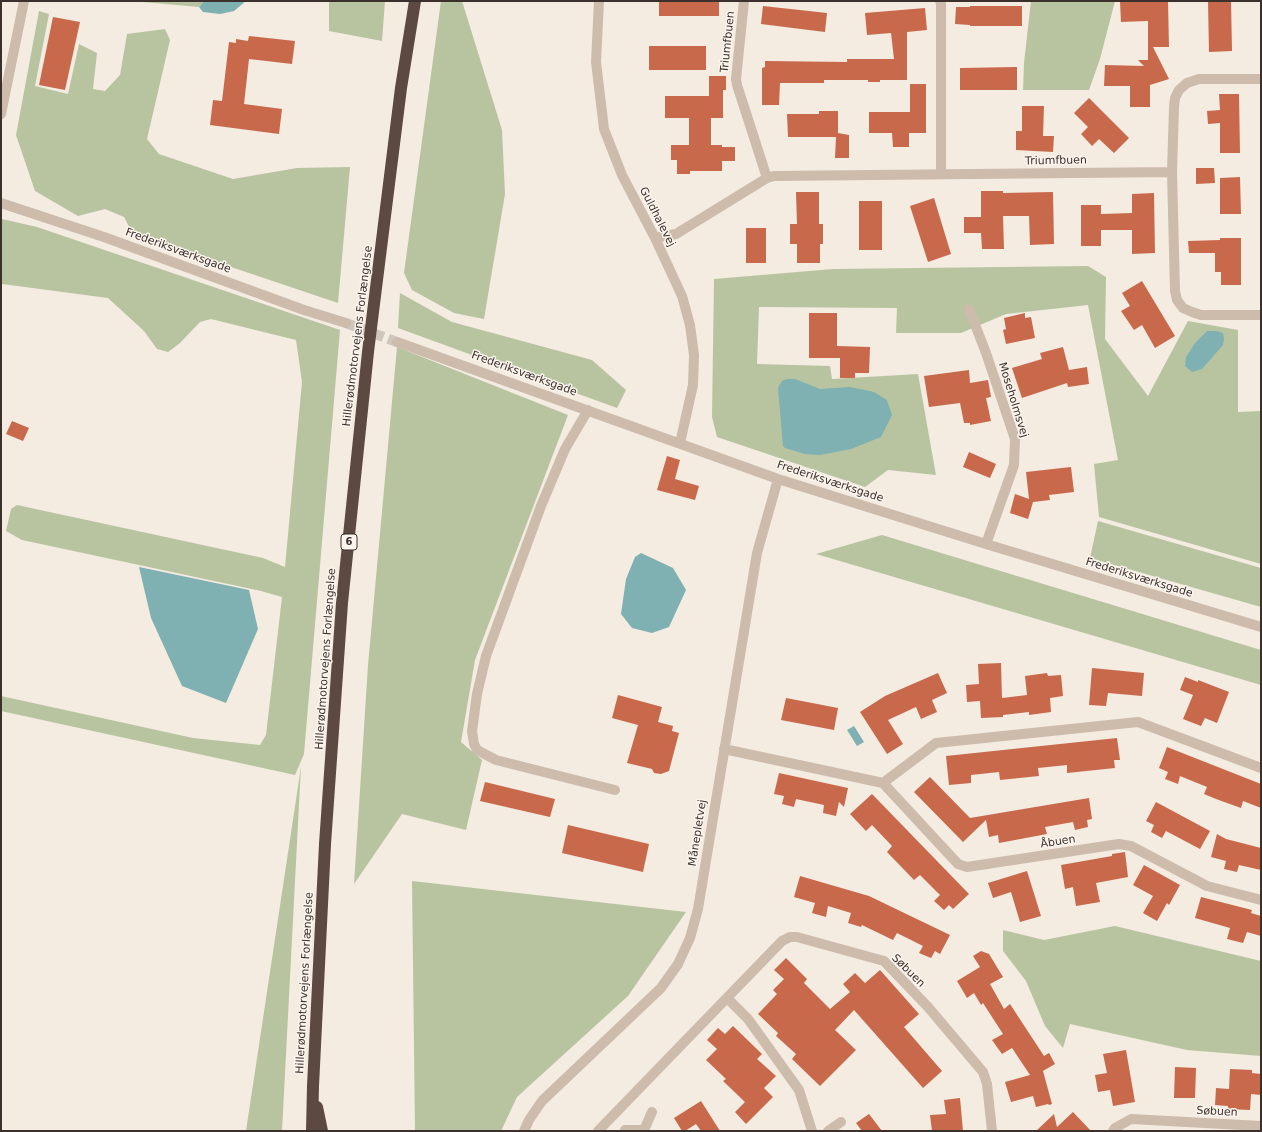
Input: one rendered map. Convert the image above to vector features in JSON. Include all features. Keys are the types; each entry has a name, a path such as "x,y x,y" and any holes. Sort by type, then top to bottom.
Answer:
{"highway":[{"name":"Hillerødmotorvejens Forlængelse","path":"312,1131 325,844 342,603 368,352 401,88 415,1"},
{"path":"313,1086 322,1131"}],"street":[{"path":"1,114 24,1"},
{"name":"Guldhalevej","path":"599,1 596,62 604,129 622,175 655,238 682,296 690,325 694,355 693,385 680,443"},
{"name":"Triumfbuen","path":"744,1 736,79 767,178"},
{"path":"940,1 941,174"},
{"path":"1261,79 1199,79 1187,83 1179,90 1175,98 1174,107 1172,172 1175,291 1177,300 1183,308 1201,315 1261,315"},
{"name":"Triumfbuen","path":"655,238 676,234 767,178 782,175 1172,172"},
{"name":"Frederiksværksgade","path":"1,203 104,237 304,310 346,323"},
{"name":"Moseholmsvej","path":"969,310 986,354 1014,439 1014,465 986,544"},
{"name":"Frederiksværksgade","path":"397,342 778,479 1261,628"},
{"path":"588,410 565,450 541,506 486,656 477,694 472,731 474,744 477,750 496,760 615,790"},
{"name":"Månepletvej","path":"524,1131 529,1120 542,1101 661,988 678,964 690,938 698,909 757,553 778,479"},
{"path":"724,749 882,783 936,743 1138,722 1261,768"},
{"name":"Åbuen","path":"882,783 958,864 967,867 1119,844 1131,846 1207,886 1261,900"},
{"name":"Søbuen","path":"598,1131 782,940 790,937 797,937 884,961 928,1008 983,1072 987,1084 992,1131"},
{"path":"727,998 748,1019 799,1090 812,1131"},
{"path":"625,1130 644,1130 652,1112"},
{"name":"Søbuen","path":"1112,1131 1119,1125 1131,1119 1172,1126 1261,1126"},
{"path":"828,1131 841,1122"}],"green space":[{"path":"131,1 204,1 199,7"},
{"path":"329,1 385,1 382,41 329,31"},
{"path":"441,1 462,1 502,130 505,194 484,319 454,313 412,290 404,273"},
{"path":"1031,1 1115,1 1100,59 1089,90 1023,90 1024,63"},
{"path":"39,11 49,14 35,86 68,94 79,44 97,53 93,89 105,91 120,75 127,34 165,29 170,40 147,139 159,154 233,179 297,168 350,167 338,303 133,234 124,217 105,209 78,216 35,191 16,135"},
{"path":"2,219 37,227 340,330 304,754 295,775 1,711 1,696 193,738 260,745 266,735 282,597 261,591 22,540 6,531 11,509 17,505 263,558 285,567 302,382 296,340 211,319 200,322 180,343 168,352 157,349 144,331 108,298 2,284 1,286"},
{"path":"1088,266 1106,277 1105,339 1148,396 1188,321 1238,330 1238,412 1261,411 1261,564 1099,517 1094,464 1118,460 1088,305 1006,314 961,333 896,333 897,308 759,307 757,364 830,366 832,379 918,374 936,475 888,470 865,487 717,437 712,417 714,279 833,269"},
{"path":"400,293 452,322 592,360 626,390 617,408 398,328"},
{"path":"397,347 568,415 475,660 461,742 482,760 466,830 402,814 354,884 368,665"},
{"path":"1098,521 1261,568 1261,607 1090,558"},
{"path":"882,535 1261,650 1261,685 816,554"},
{"path":"301,766 282,1131 246,1131 299,780"},
{"path":"412,881 686,912 628,996 517,1097 501,1131 415,1131"},
{"path":"1115,926 1261,961 1261,1056 1187,1050 1070,1024 1063,1048 1045,1026 1026,981 1003,951 1003,930 1044,940"}],"water":[{"path":"204,1 246,1 234,11 220,14 203,12 199,7"},
{"path":"1207,331 1217,331 1223,333 1223,345 1202,369 1192,372 1185,366 1186,357 1195,343"},
{"path":"787,379 795,379 820,389 850,387 874,392 887,400 892,415 881,437 851,449 820,455 805,454 785,448 783,446 778,388 782,381"},
{"path":"641,553 673,568 686,590 669,627 652,633 632,628 621,614 626,579 635,557"},
{"path":"139,567 249,590 258,629 226,703 182,686 151,618"},
{"path":"854,726 864,742 857,746 847,730"}],"building":[{"path":"659,1 719,1 719,16 659,16"},
{"path":"1120,1 1168,1 1169,47 1153,47 1169,79 1150,85 1150,107 1130,107 1130,86 1104,86 1105,65 1144,66 1138,60 1148,60 1148,21 1121,22"},
{"path":"1208,1 1231,1 1232,51 1209,52"},
{"path":"763,6 827,13 825,32 761,24"},
{"path":"1022,6 1022,26 970,26 955,24 956,7"},
{"path":"925,8 927,30 907,32 907,80 880,80 880,82 868,82 868,80 824,80 824,83 780,83 779,105 762,105 762,68 765,67 765,61 847,62 847,59 894,59 891,33 867,35 865,13"},
{"path":"53,17 80,22 65,90 39,85"},
{"path":"249,36 295,41 292,64 249,59 244,104 282,109 279,134 210,125 213,100 222,101 229,42 236,43 236,39 248,41"},
{"path":"649,46 706,46 706,70 649,70"},
{"path":"1017,67 1017,90 960,90 960,68"},
{"path":"709,76 726,76 726,90 723,90 723,118 711,118 711,145 735,147 735,161 722,161 722,171 690,171 690,174 677,174 677,160 671,160 671,145 689,145 689,118 665,118 665,96 709,96"},
{"path":"910,84 926,84 926,133 909,133 909,147 893,147 892,133 869,133 869,112 910,112"},
{"path":"1219,94 1239,94 1240,153 1220,153 1220,123 1208,124 1207,111 1220,110"},
{"path":"1089,98 1129,138 1114,153 1099,139 1092,146 1081,134 1088,127 1074,113"},
{"path":"1022,106 1044,106 1043,136 1054,136 1053,152 1016,150 1016,131 1022,131"},
{"path":"819,111 838,111 838,133 849,135 849,158 835,158 836,137 788,137 787,114 819,114"},
{"path":"1196,168 1214,168 1215,183 1196,184"},
{"path":"1240,177 1241,214 1220,214 1220,178"},
{"path":"981,191 1003,191 1003,193 1053,192 1054,244 1030,245 1029,216 1003,216 1004,249 982,249 981,233 964,233 964,217 981,217"},
{"path":"796,192 819,192 819,224 823,224 823,244 820,244 820,263 797,263 797,244 790,244 790,224 797,224"},
{"path":"1154,193 1155,253 1132,254 1132,230 1101,230 1101,246 1081,246 1081,205 1101,205 1101,214 1132,213 1132,194"},
{"path":"934,198 951,254 928,262 910,206"},
{"path":"859,201 882,201 882,250 859,250"},
{"path":"746,228 766,228 766,263 746,263"},
{"path":"1220,238 1241,238 1241,285 1221,285 1221,272 1215,272 1215,253 1189,253 1188,241 1220,240"},
{"path":"1142,281 1175,336 1155,348 1142,325 1134,330 1121,311 1130,306 1122,293"},
{"path":"809,313 837,313 837,346 870,347 869,373 855,373 855,378 840,378 840,358 809,358"},
{"path":"1025,313 1025,318 1031,317 1035,338 1006,344 1003,330 1006,329 1004,318"},
{"path":"1063,347 1069,370 1087,367 1089,384 1068,387 1067,383 1022,398 1012,368 1042,359 1040,353"},
{"path":"969,370 970,383 988,380 991,397 986,398 991,421 970,425 970,423 964,423 960,403 929,407 924,376"},
{"path":"12,421 29,428 23,441 6,434"},
{"path":"969,452 996,464 990,478 963,467"},
{"path":"667,456 680,460 675,479 699,486 695,500 657,490"},
{"path":"1071,467 1074,492 1049,495 1050,500 1033,502 1028,519 1010,513 1015,494 1029,499 1026,472"},
{"path":"1001,663 1002,698 1027,695 1025,676 1047,673 1048,676 1061,675 1063,696 1050,698 1051,712 1029,715 1029,712 1003,715 1003,717 981,718 980,701 967,702 966,685 979,684 978,664"},
{"path":"1092,668 1144,673 1142,696 1108,693 1106,706 1089,705"},
{"path":"938,673 947,693 932,700 937,712 921,719 916,707 888,720 903,744 887,754 860,712 885,696"},
{"path":"1185,677 1198,682 1198,680 1229,692 1217,723 1205,718 1201,726 1183,719 1193,695 1180,690"},
{"path":"618,695 662,707 658,722 673,726 672,731 679,733 669,771 661,774 654,773 652,769 627,763 638,725 612,718"},
{"path":"786,698 838,708 834,730 781,720"},
{"path":"1117,738 1120,760 1114,760 1115,768 1067,773 1067,765 1038,768 1039,776 1000,780 999,772 971,775 971,783 949,785 946,756"},
{"path":"1167,747 1261,784 1261,808 1243,801 1241,808 1216,799 1204,794 1207,787 1180,776 1178,784 1165,779 1168,772 1159,768"},
{"path":"779,773 848,788 844,807 839,802 836,816 823,813 824,805 796,799 794,807 782,804 784,796 774,794"},
{"path":"930,777 970,818 1089,798 1092,819 1087,820 1088,827 1075,830 1073,822 1045,827 1047,834 999,843 998,835 989,837 986,820 963,842 914,792"},
{"path":"485,782 555,799 550,817 480,801"},
{"path":"872,794 969,894 953,909 949,905 944,910 934,901 940,895 920,875 914,880 887,852 892,846 872,825 866,831 850,814"},
{"path":"1156,802 1210,831 1200,849 1166,831 1162,838 1151,832 1154,825 1146,821"},
{"path":"568,825 649,844 643,872 562,853"},
{"path":"1217,834 1226,839 1261,848 1261,870 1239,865 1237,872 1224,869 1226,861 1211,857"},
{"path":"1125,852 1128,877 1096,883 1100,902 1076,906 1073,887 1065,889 1061,865 1112,856 1112,854"},
{"path":"1144,865 1180,885 1169,905 1167,903 1157,921 1143,913 1153,896 1133,885"},
{"path":"1027,871 1041,916 1020,922 1011,892 993,898 988,883"},
{"path":"800,876 869,896 950,935 940,954 935,951 931,958 919,953 923,946 897,933 893,940 862,925 861,927 848,923 851,913 828,906 826,917 812,913 815,903 794,897"},
{"path":"1201,897 1252,910 1251,913 1261,916 1261,936 1247,932 1243,943 1227,939 1230,928 1195,918"},
{"path":"981,951 989,954 1003,977 990,984 1004,1009 1010,1004 1044,1056 1049,1053 1055,1064 1043,1071 1052,1104 1036,1107 1033,1096 1011,1102 1005,1082 1030,1075 1012,1048 1002,1054 992,1040 1003,1034 983,1003 981,1005 974,993 967,998 957,981 980,967 973,956"},
{"path":"786,958 807,979 804,983 830,1009 850,992 843,984 855,973 865,983 880,970 919,1014 904,1027 942,1071 923,1088 854,1010 835,1030 856,1050 820,1086 792,1059 796,1054 776,1036 778,1033 758,1014 777,994 773,990 784,979 774,970"},
{"path":"733,1026 762,1054 757,1059 776,1076 764,1088 773,1097 746,1124 735,1112 745,1102 723,1081 726,1079 706,1060 717,1049 707,1040 718,1028 725,1034"},
{"path":"1126,1050 1135,1102 1113,1106 1110,1090 1098,1092 1095,1075 1107,1073 1103,1054"},
{"path":"1175,1067 1196,1068 1195,1098 1174,1098"},
{"path":"1230,1069 1252,1070 1252,1073 1261,1074 1261,1095 1251,1094 1250,1110 1228,1109 1228,1106 1215,1105 1216,1088 1229,1089"},
{"path":"960,1098 963,1131 932,1131 930,1115 946,1114 944,1100"},
{"path":"701,1101 720,1131 701,1131 696,1124 685,1131 682,1131 674,1118"},
{"path":"1073,1112 1091,1131 1036,1131 1054,1114 1057,1127"},
{"path":"869,1114 882,1131 862,1131 856,1123"}],"tunnel":[{"path":"346,323 397,342"}]}
